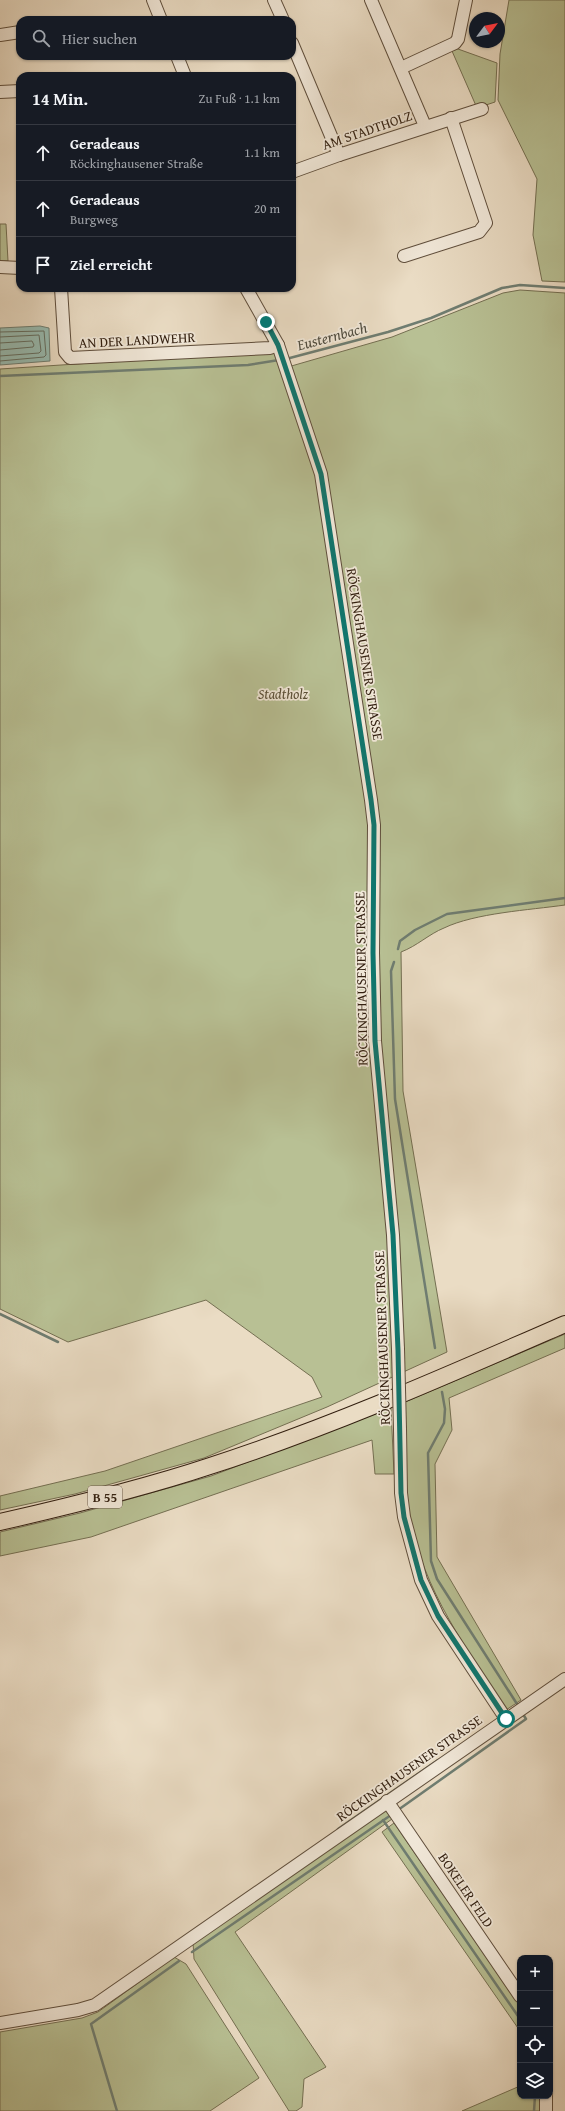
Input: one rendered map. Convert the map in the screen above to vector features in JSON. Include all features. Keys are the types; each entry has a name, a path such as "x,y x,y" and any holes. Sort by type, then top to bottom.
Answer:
{"main road":[{"name":"B 55","path":"0,1522 78,1504 209,1467 274,1444 430,1383 565,1324"}],"street":[{"path":"153,0 159,16"},
{"path":"274,0 280,16"},
{"path":"371,0 425,126"},
{"path":"401,68 455,43 458,38 466,0"},
{"path":"0,35 16,33"},
{"path":"296,53 339,155"},
{"path":"179,60 183,72"},
{"path":"0,92 16,91"},
{"name":"AM STADTHOLZ","path":"296,171 425,126 482,109"},
{"path":"404,256 479,232 486,223 451,118"},
{"path":"0,267 16,268"},
{"name":"AN DER LANDWEHR","path":"61,292 65,352 70,358 270,348 279,349"},
{"name":"RÖCKINGHAUSENER STRASSE","path":"0,2022 78,2010 95,2005 506,1719 438,1616 421,1580 404,1517 401,1493 398,1350 393,1235 375,1041 373,953 374,825 371,800 325,495 318,464 279,349 248,292"},
{"path":"506,1719 565,1679"},
{"name":"BOKELER FELD","path":"387,1801 517,1992"},
{"path":"546,2099 546,2111"}],"green space":[{"path":"509,0 565,0 565,282 542,281 533,235 537,179 498,100 500,54 501,48 505,48 505,24"},
{"path":"458,49 497,63 495,102 477,108 452,51"},
{"path":"0,224 6,224 8,261 0,261"},
{"name":"Stadtholz","path":"520,290 565,293 565,905 487,915 457,923 401,952 403,1091 447,1352 327,1407 204,1458 75,1494 0,1510 0,1496 105,1471 322,1397 312,1377 206,1300 68,1342 0,1309 0,369 275,351 281,369 392,337 503,293"},
{"path":"565,1334 565,1348 449,1398 452,1430 435,1464 437,1557 521,1700 506,1710 448,1618 425,1569 416,1544 406,1489 405,1402"},
{"path":"391,1408 394,1474 375,1474 372,1440 91,1537 0,1556 0,1532 80,1513 211,1476"},
{"path":"384,1808 392,1819 235,1932 326,2067 304,2079 302,2107 296,2111 289,2111 194,1959 193,1942"},
{"path":"394,1823 517,2002 517,2027 382,1832"},
{"path":"174,1957 186,1964 259,2078 210,2111 0,2111 0,2032 82,2018 98,2012"},
{"path":"517,2087 517,2099 543,2099 542,2111 462,2111"}],"water":[{"path":"40,326 49,328 50,361 0,365 0,328"}],"waterway":[{"name":"Eusternbach","path":"286,359 388,332 431,318 502,288 520,285 565,288"},
{"name":"Eusternbach","path":"0,376 248,365 279,360"},
{"path":"398,949 400,941 415,930 447,914 565,898"},
{"path":"394,962 391,971 395,1099 435,1348"},
{"path":"0,1314 58,1342"},
{"path":"442,1392 445,1409 444,1423 428,1453 431,1561 437,1579 517,1704"},
{"path":"398,1810 526,1719 523,1714"},
{"path":"338,1829 438,1760"},
{"path":"192,1952 391,1815"},
{"path":"383,1820 517,2015"},
{"path":"117,2111 91,2024 179,1961"},
{"path":"534,2111 535,2099"}],"route":[{"path":"266,322 278,345 321,474 374,825 373,953 375,1041 393,1235 398,1350 401,1493 404,1517 421,1580 438,1616 506,1719"}]}
